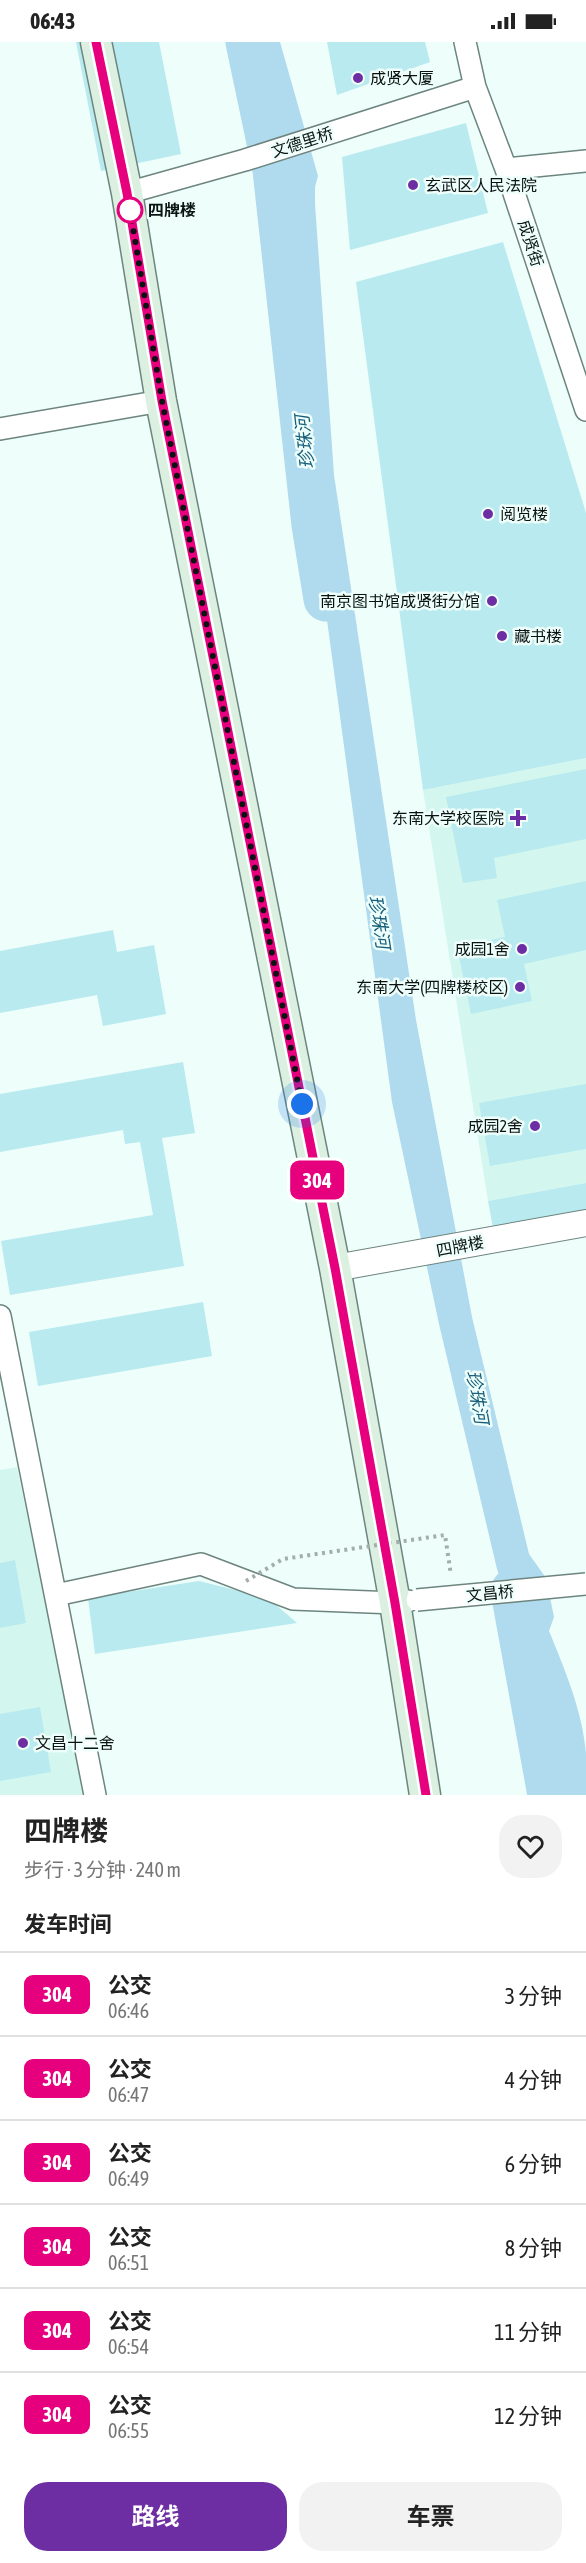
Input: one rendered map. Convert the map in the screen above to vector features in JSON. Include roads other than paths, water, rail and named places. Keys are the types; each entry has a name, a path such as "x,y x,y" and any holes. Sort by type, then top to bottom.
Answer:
{"main road":[{"path":"96,42 127,193 162,401 335,1268 406,1602 426,1795"}],"street":[{"name":"成贤街","path":"465,42 475,87 506,169 586,410"},
{"name":"文德里桥","path":"127,193 245,160 475,87"},
{"path":"506,169 586,161"},
{"path":"0,429 162,401"},
{"name":"四牌楼","path":"335,1268 586,1223"},
{"path":"0,1316 95,1795"},
{"name":"文昌桥","path":"56,1594 201,1564 292,1599 406,1602 586,1584"}],"water":[{"path":"248,42 280,42 318,176 315,187 315,204 334,475 416,1020 472,1317 529,1554 546,1578 554,1617 549,1631 572,1690 581,1721 586,1753 586,1795 559,1795 541,1705 497,1569 439,1324 392,1102 313,516 299,353 290,183 274,122"}],"waterway":[{"name":"珍珠河","path":"248,42 275,170 314,525 326,599"},
{"name":"珍珠河","path":"513,1591 550,1795"}],"place":[{"name":"成贤大厦","path":"358,78"},
{"name":"玄武区人民法院","path":"413,185"},
{"name":"四牌楼","path":"130,210"},
{"name":"阅览楼","path":"488,514"},
{"name":"南京图书馆成贤街分馆","path":"492,601"},
{"name":"藏书楼","path":"502,636"},
{"name":"东南大学校医院","path":"518,818"},
{"name":"成园1舍","path":"522,949"},
{"name":"东南大学(四牌楼校区)","path":"520,987"},
{"name":"成园2舍","path":"535,1126"},
{"name":"文昌十二舍","path":"23,1743"}]}
